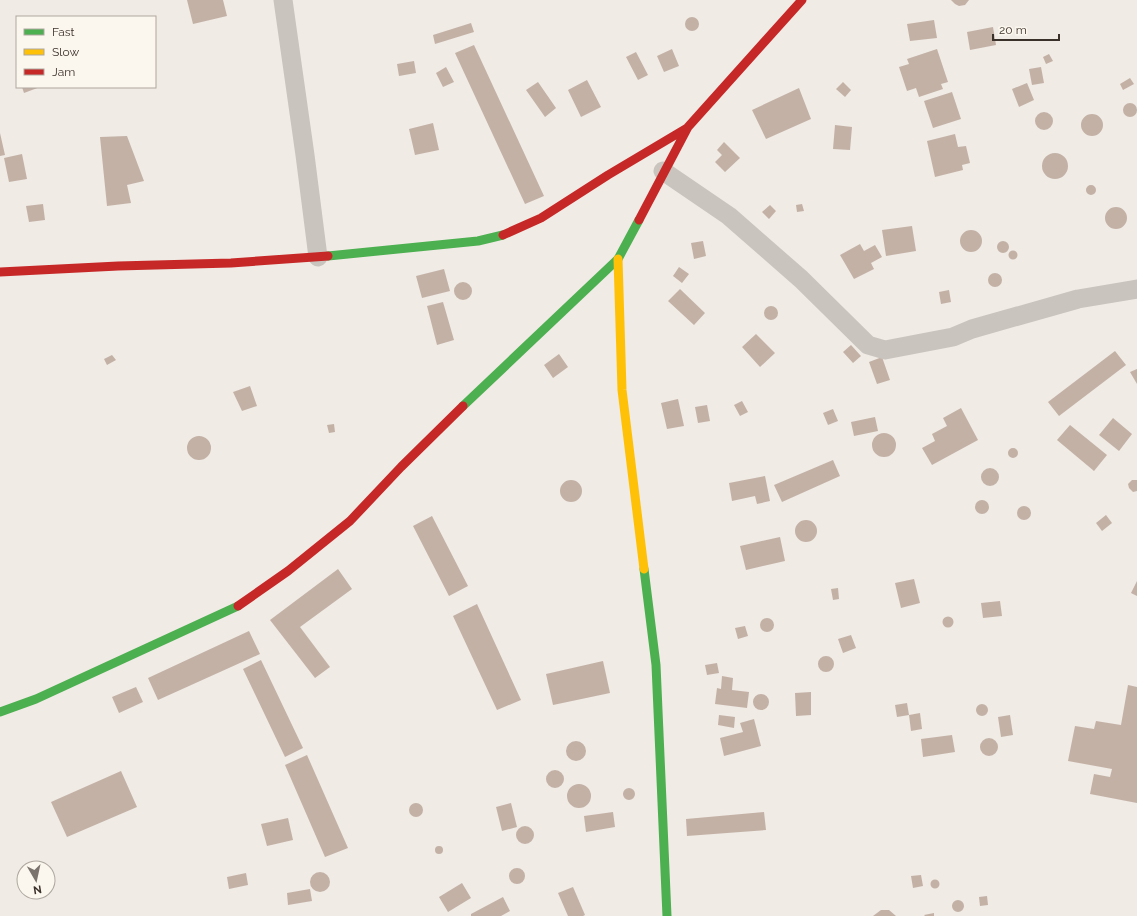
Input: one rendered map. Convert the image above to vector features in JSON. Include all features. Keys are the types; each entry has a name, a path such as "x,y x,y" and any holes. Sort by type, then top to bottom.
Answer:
{"street":[{"path":"282,0 306,155 318,257"},
{"path":"0,712 43,696 242,604 288,571 350,521 401,466 512,358 565,311 618,259 663,171 688,127 802,0"},
{"path":"0,272 231,263 318,257 478,241 505,234 541,218 608,175 688,127"},
{"path":"663,171 729,216 801,279 868,345 885,350 953,337 972,329 1078,299 1137,289"},
{"path":"618,259 622,390 656,664 667,916"}],"building":[{"path":"187,0 223,0 227,16 193,24"},
{"path":"951,0 969,0 965,5 959,6"},
{"path":"692,17 697,19 699,24 697,29 692,31 687,29 685,24 687,19"},
{"path":"934,20 937,38 910,41 907,24"},
{"path":"471,23 474,32 435,44 433,35"},
{"path":"993,27 996,45 970,50 967,32"},
{"path":"474,45 544,196 525,204 455,53"},
{"path":"672,49 679,66 664,72 657,56"},
{"path":"937,49 948,82 941,84 943,89 919,97 916,88 907,91 899,67 909,64 907,59"},
{"path":"636,52 648,75 638,80 626,57"},
{"path":"1049,54 1053,61 1046,64 1043,57"},
{"path":"414,61 416,73 399,76 397,64"},
{"path":"446,67 454,82 443,87 436,73"},
{"path":"1041,67 1044,83 1032,85 1029,69"},
{"path":"1130,78 1134,84 1123,90 1120,84"},
{"path":"587,80 601,107 581,117 568,90"},
{"path":"538,82 556,108 545,117 526,90"},
{"path":"843,82 851,90 845,97 836,89"},
{"path":"1027,83 1034,100 1019,107 1012,89"},
{"path":"22,88 37,88 24,93"},
{"path":"799,88 811,119 766,139 752,110"},
{"path":"952,92 961,119 933,128 924,101"},
{"path":"1130,103 1135,105 1137,110 1135,115 1130,117 1125,115 1123,110 1125,105"},
{"path":"1040,112 1048,112 1053,117 1051,128 1048,130 1040,130 1035,125 1035,117"},
{"path":"1092,114 1096,115 1102,121 1102,129 1096,135 1092,136 1088,135 1082,129 1081,125 1082,121 1088,115"},
{"path":"433,123 439,150 415,155 409,129"},
{"path":"835,125 852,127 850,150 833,149"},
{"path":"0,133 5,155 0,156"},
{"path":"955,134 958,147 966,146 970,163 962,165 963,170 935,177 927,141"},
{"path":"127,136 144,181 127,185 131,203 107,206 100,137"},
{"path":"724,142 740,158 725,172 715,162 722,155 717,150"},
{"path":"1055,153 1064,157 1068,166 1064,175 1055,179 1046,175 1042,166 1046,157"},
{"path":"22,154 27,179 9,182 4,158"},
{"path":"1091,185 1096,190 1091,195 1086,190"},
{"path":"43,204 45,220 29,222 26,206"},
{"path":"802,204 804,211 797,212 796,205"},
{"path":"770,205 776,211 769,219 762,212"},
{"path":"1116,207 1124,210 1127,218 1124,226 1116,229 1108,226 1105,218 1108,210"},
{"path":"912,226 916,251 886,256 882,230"},
{"path":"971,230 975,231 981,237 981,245 975,251 971,252 967,251 961,245 960,241 961,237 967,231"},
{"path":"703,241 706,256 694,259 691,243"},
{"path":"1001,241 1005,241 1009,247 1005,253 1001,253 997,249 997,245"},
{"path":"860,244 864,251 875,245 882,257 871,263 874,269 854,279 840,255"},
{"path":"1011,251 1015,251 1017,255 1015,259 1011,259 1009,257 1009,253"},
{"path":"679,267 689,274 682,283 673,276"},
{"path":"444,269 450,291 422,298 416,276"},
{"path":"995,273 1000,275 1002,280 1000,285 995,287 990,285 988,280 990,275"},
{"path":"463,282 469,285 472,291 469,297 463,300 457,297 454,291 457,285"},
{"path":"680,289 705,313 694,325 668,301"},
{"path":"949,290 951,302 941,304 939,292"},
{"path":"443,302 454,340 437,345 427,306"},
{"path":"768,306 774,306 778,310 778,316 774,320 768,320 764,316 764,310"},
{"path":"756,334 775,353 760,367 742,347"},
{"path":"851,345 861,356 853,363 843,352"},
{"path":"1115,351 1126,365 1059,416 1048,402"},
{"path":"559,354 568,367 553,378 544,365"},
{"path":"112,355 116,360 107,365 104,359"},
{"path":"882,357 890,380 877,384 869,362"},
{"path":"1137,369 1137,384 1130,372"},
{"path":"250,386 257,406 242,411 233,392"},
{"path":"678,399 684,426 667,429 661,403"},
{"path":"742,401 748,412 740,416 734,405"},
{"path":"707,405 710,421 698,423 695,407"},
{"path":"961,408 978,440 932,465 922,448 935,441 932,434 947,426 943,418"},
{"path":"833,409 838,421 828,425 823,413"},
{"path":"875,417 878,431 854,436 851,422"},
{"path":"1113,418 1132,434 1119,451 1099,435"},
{"path":"334,424 335,432 329,433 327,425"},
{"path":"1070,425 1107,455 1094,471 1057,440"},
{"path":"884,433 892,437 896,445 892,453 884,457 876,453 872,445 876,437"},
{"path":"199,436 207,440 211,448 207,456 199,460 191,456 187,448 191,440"},
{"path":"1011,448 1015,448 1018,453 1015,458 1011,458 1008,455 1008,451"},
{"path":"833,460 840,476 782,502 774,485"},
{"path":"990,468 996,471 999,477 996,483 990,486 984,483 981,477 984,471"},
{"path":"765,476 770,501 757,504 755,496 732,501 729,483"},
{"path":"571,480 579,483 582,491 579,499 571,502 563,499 560,491 563,483"},
{"path":"1132,480 1137,480 1137,491 1133,492 1129,488 1128,484"},
{"path":"982,500 987,502 989,507 987,512 982,514 977,512 975,507 977,502"},
{"path":"1021,506 1027,506 1031,510 1031,516 1027,520 1021,520 1017,516 1017,510"},
{"path":"1106,515 1112,523 1102,531 1096,523"},
{"path":"432,516 468,586 449,596 413,526"},
{"path":"802,520 810,520 817,527 817,535 810,542 802,542 795,535 795,527"},
{"path":"780,537 785,561 746,570 740,546"},
{"path":"338,569 352,589 300,627 330,667 315,678 270,620"},
{"path":"914,579 920,603 901,608 895,583"},
{"path":"1137,581 1137,596 1131,593"},
{"path":"838,588 839,599 833,600 831,589"},
{"path":"1000,601 1002,616 983,618 981,603"},
{"path":"477,604 521,700 497,710 453,616"},
{"path":"946,617 950,617 952,618 952,626 946,627 943,624 943,620"},
{"path":"767,618 772,620 774,625 772,630 767,632 762,630 760,625 762,620"},
{"path":"745,626 748,636 738,639 735,628"},
{"path":"249,631 260,654 158,700 148,678"},
{"path":"851,635 856,648 843,653 838,639"},
{"path":"826,656 832,658 834,664 832,670 826,672 820,670 818,664 820,658"},
{"path":"261,660 303,748 285,757 243,669"},
{"path":"603,661 610,693 553,705 546,674"},
{"path":"717,663 719,673 707,675 705,665"},
{"path":"722,676 733,678 732,690 749,692 747,708 715,704 717,688 721,689"},
{"path":"1128,685 1137,687 1137,803 1090,794 1094,774 1110,777 1112,769 1068,761 1075,726 1094,729 1096,721 1121,725"},
{"path":"136,687 143,702 119,713 112,697"},
{"path":"811,692 811,715 796,716 795,693"},
{"path":"758,694 764,694 769,699 767,708 764,710 758,710 753,705 753,699"},
{"path":"907,703 909,715 897,717 895,705"},
{"path":"980,704 984,704 988,710 984,716 980,716 976,712 976,708"},
{"path":"920,713 922,729 911,731 909,715"},
{"path":"719,715 735,717 734,728 718,725"},
{"path":"1010,715 1013,735 1001,737 998,717"},
{"path":"754,719 761,746 724,756 720,738 743,732 740,723"},
{"path":"952,735 955,752 923,757 921,739"},
{"path":"989,738 995,741 998,747 995,753 989,756 983,753 980,747 983,741"},
{"path":"576,741 583,744 586,751 583,758 576,761 569,758 566,751 569,744"},
{"path":"307,755 348,848 325,857 285,765"},
{"path":"555,770 561,773 564,779 561,785 555,788 549,785 546,779 549,773"},
{"path":"121,771 137,807 67,837 51,802"},
{"path":"579,784 587,788 591,796 587,804 579,808 571,804 567,796 571,788"},
{"path":"627,788 631,788 635,794 631,800 627,800 623,796 623,792"},
{"path":"416,803 421,805 423,810 421,815 416,817 411,815 409,810 411,805"},
{"path":"511,803 517,827 502,831 496,807"},
{"path":"613,812 615,827 586,832 584,816"},
{"path":"764,812 766,830 687,836 686,819"},
{"path":"288,818 293,840 267,846 261,824"},
{"path":"525,826 531,829 534,835 531,841 525,844 519,841 516,835 519,829"},
{"path":"437,846 441,846 443,850 441,854 437,854 435,852 435,848"},
{"path":"517,868 523,870 525,876 523,882 517,884 511,882 509,876 511,870"},
{"path":"316,872 324,872 330,878 330,886 324,892 316,892 310,886 310,878"},
{"path":"246,873 248,885 229,889 227,877"},
{"path":"921,875 923,886 913,888 911,876"},
{"path":"933,880 937,880 939,884 937,888 933,888 931,886 931,882"},
{"path":"462,883 471,898 448,912 439,897"},
{"path":"573,887 585,915 583,916 568,916 558,893"},
{"path":"310,889 312,901 288,905 287,893"},
{"path":"987,896 988,905 980,906 979,897"},
{"path":"503,897 510,911 501,916 471,916 471,914"},
{"path":"960,900 963,901 963,911 956,912 953,911 952,904 953,901"},
{"path":"881,910 889,910 896,916 873,916"},
{"path":"934,913 934,916 924,915"}],"traffic: fast":[{"path":"463,406 618,259 639,220"},
{"path":"328,256 478,241 503,235"},
{"path":"644,569 656,665 667,916"},
{"path":"0,712 36,699 238,606"}],"traffic: slow":[{"path":"618,259 622,390 644,569"}],"traffic: jam":[{"path":"639,220 688,127 802,0"},
{"path":"503,235 541,218 608,175 687,128"},
{"path":"0,272 118,266 231,263 328,256"},
{"path":"238,606 288,571 350,521 401,467 463,406"}]}
